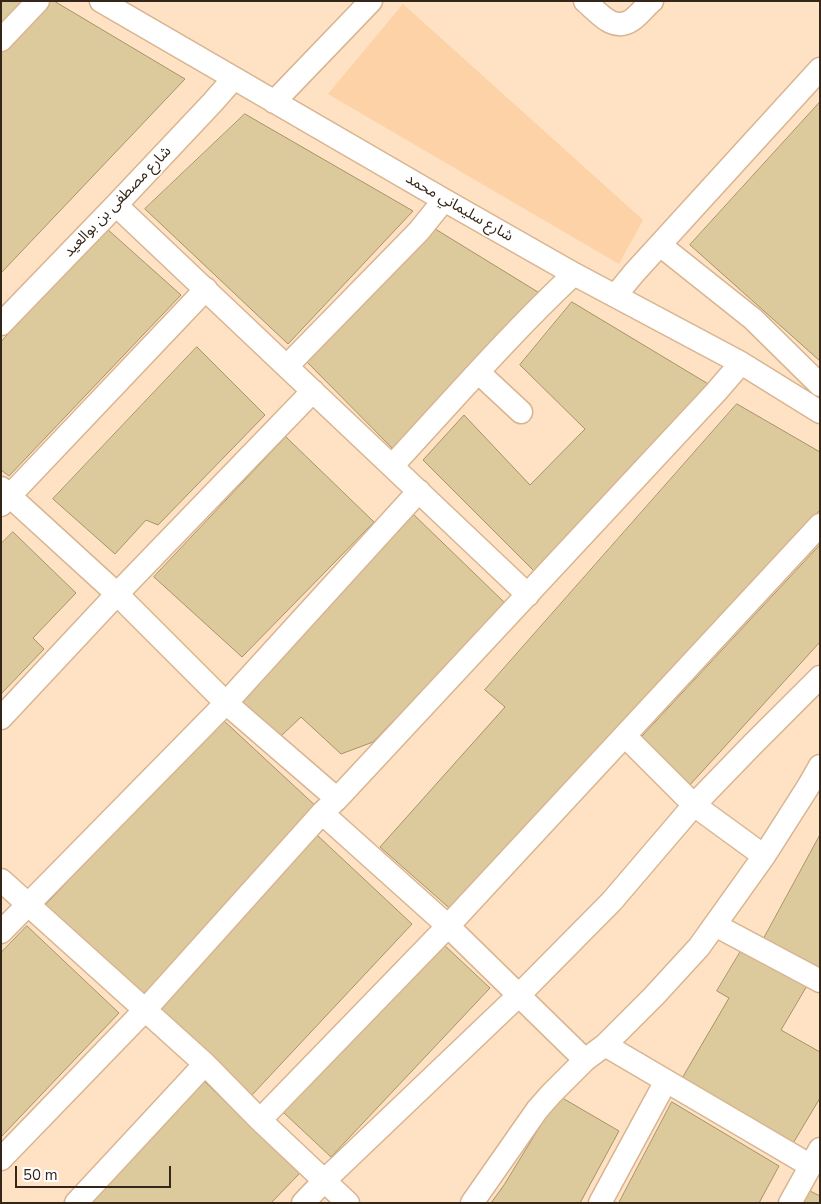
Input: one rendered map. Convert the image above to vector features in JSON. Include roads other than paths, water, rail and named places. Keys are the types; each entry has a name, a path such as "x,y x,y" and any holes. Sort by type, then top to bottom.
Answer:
{"street":[{"path":"1,40 38,1"},
{"name":"شارع سليماني محمد","path":"101,1 444,200 574,274 741,364 820,412"},
{"path":"274,102 371,1"},
{"path":"585,1 608,21 616,25 632,20 652,1"},
{"path":"616,295 820,69"},
{"name":"شارع مصطفى بن بوالعيد","path":"1,324 116,205 234,78"},
{"path":"287,366 419,231 444,200"},
{"path":"116,205 528,595"},
{"path":"660,245 753,319 820,385"},
{"path":"392,466 478,372 574,274"},
{"path":"206,289 4,496 117,594 448,926 585,1060"},
{"path":"1,1159 145,1010 329,806 528,595 741,364"},
{"path":"478,372 521,412"},
{"path":"1,718 117,594 313,391"},
{"path":"1,932 226,703 419,491"},
{"path":"260,1120 448,926 820,525"},
{"path":"303,1203 519,995 612,901 694,805 820,677"},
{"path":"625,736 694,805 764,856"},
{"path":"472,1203 537,1110 585,1060 605,1045 654,996 699,946 814,790 820,766"},
{"path":"1,880 205,1064 260,1120 348,1203"},
{"path":"715,925 820,981"},
{"path":"605,1045 666,1081 815,1158 790,1203"},
{"path":"76,1203 205,1064"},
{"path":"600,1203 666,1081"}]}
